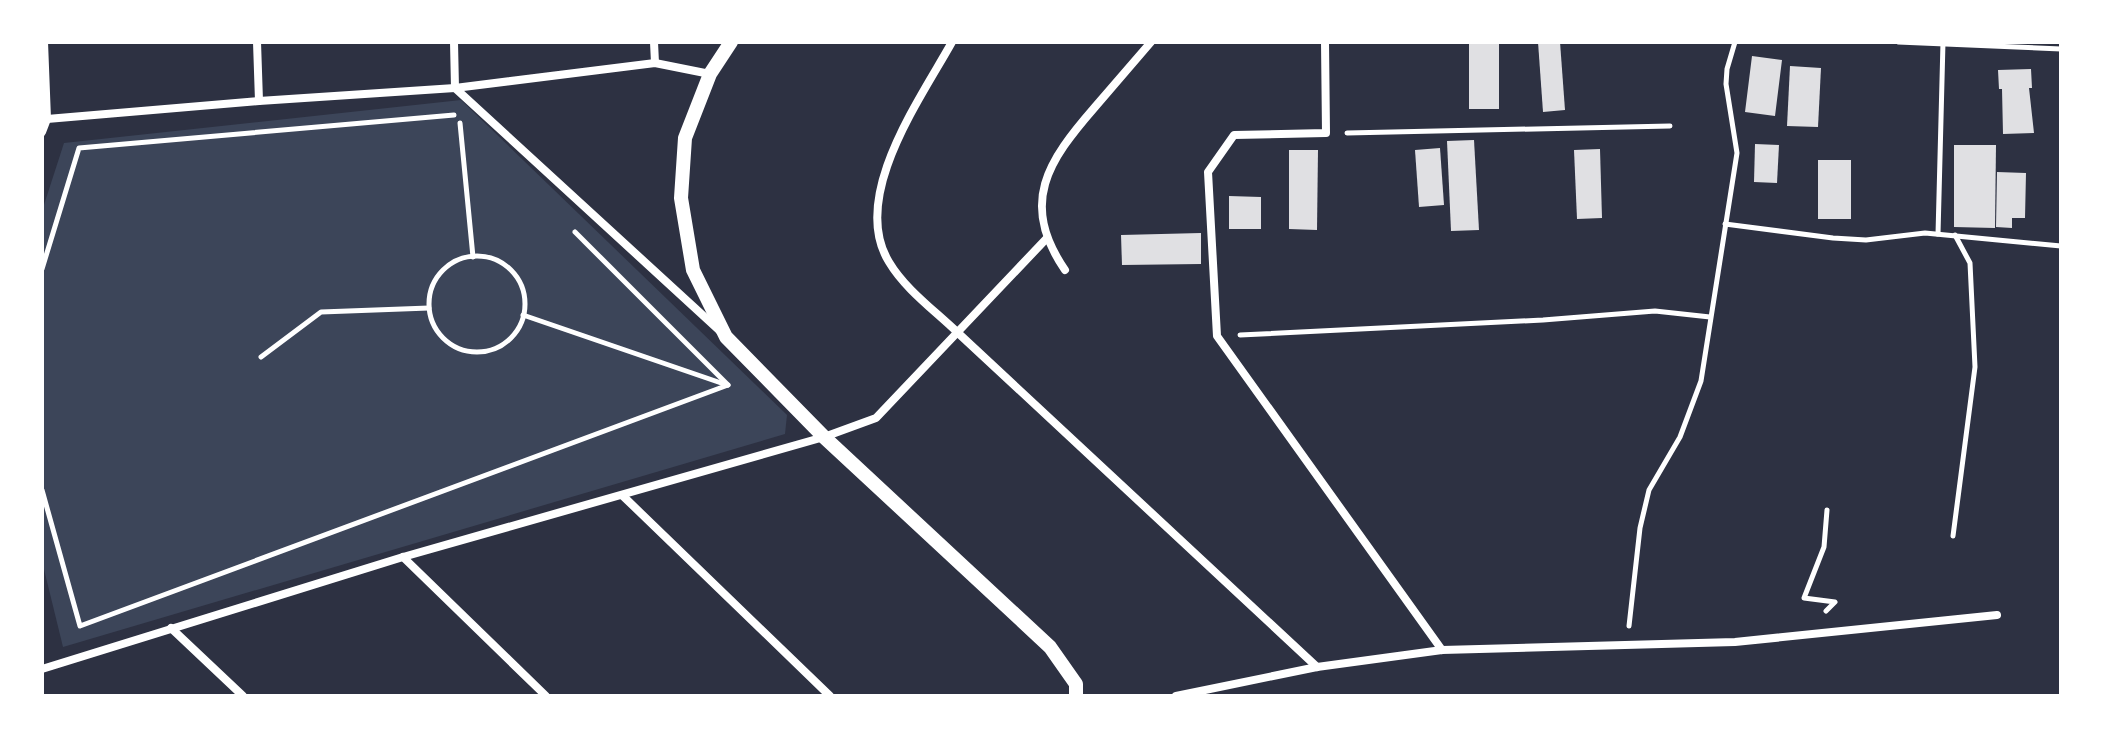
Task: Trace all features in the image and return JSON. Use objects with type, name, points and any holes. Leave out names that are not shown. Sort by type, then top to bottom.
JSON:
[{"type":"street","points":[[42,132],[47,119],[44,42]]},
{"type":"street","points":[[257,42],[259,101]]},
{"type":"street","points":[[454,42],[455,88],[726,337],[824,437],[1050,647],[1076,684],[1076,696]]},
{"type":"street","points":[[654,42],[655,63]]},
{"type":"street","points":[[726,337],[693,270],[681,198],[685,138],[710,74],[731,42]]},
{"type":"street","points":[[952,42],[902,132],[878,195],[877,229],[887,260],[901,279],[1317,667]]},
{"type":"street","points":[[1065,270],[1050,248],[1041,213],[1046,177],[1066,141],[1151,42]]},
{"type":"street","points":[[1325,42],[1326,133],[1234,135],[1208,172],[1217,336],[1442,650]]},
{"type":"street","points":[[47,119],[455,88],[655,63],[710,74]]},
{"type":"street","points":[[42,667],[403,557],[824,437],[876,418],[1047,238]]},
{"type":"street","points":[[623,496],[830,696]]},
{"type":"street","points":[[403,557],[546,696]]},
{"type":"street","points":[[1176,696],[1317,667],[1442,650],[1735,642],[1997,615]]},
{"type":"street","points":[[171,628],[243,696]]},
{"type":"path","points":[[1627,644],[1640,528],[1649,490],[1680,437],[1701,381],[1737,153],[1726,84],[1735,42]]},
{"type":"path","points":[[1898,42],[2061,49]]},
{"type":"path","points":[[1938,234],[1943,43]]},
{"type":"path","points":[[459,115],[473,257]]},
{"type":"path","points":[[42,269],[79,148],[459,115],[470,126]]},
{"type":"path","points":[[1326,133],[1670,126]]},
{"type":"path","points":[[1725,224],[1833,238],[1866,240],[1898,234],[1938,234],[2061,246]]},
{"type":"path","points":[[571,227],[728,385]]},
{"type":"path","points":[[1953,536],[1975,367],[1970,263],[1955,235]]},
{"type":"path","points":[[473,257],[488,258],[513,273],[525,299],[519,327],[509,340],[497,348],[482,352],[467,351],[441,336],[429,308],[430,293],[436,279],[459,260],[473,257]]},
{"type":"path","points":[[261,357],[321,312],[429,308]]},
{"type":"path","points":[[1217,336],[1543,320],[1655,311],[1710,317]]},
{"type":"path","points":[[523,315],[728,385]]},
{"type":"path","points":[[42,490],[80,626],[728,385]]},
{"type":"path","points":[[1817,633],[1819,619],[1835,602],[1804,598],[1824,547],[1827,510]]},
{"type":"shaded area","points":[[461,100],[787,415],[785,434],[63,647],[42,561],[42,211],[64,143]]},
{"type":"building","points":[[1469,42],[1499,42],[1499,109],[1469,109]]},
{"type":"building","points":[[1538,42],[1560,42],[1565,110],[1543,112]]},
{"type":"building","points":[[1752,56],[1782,60],[1775,116],[1745,112]]},
{"type":"building","points":[[1790,66],[1821,68],[1818,127],[1787,126]]},
{"type":"building","points":[[2031,69],[2032,88],[2029,88],[2034,133],[2003,134],[2002,89],[1999,89],[1998,70]]},
{"type":"building","points":[[1474,140],[1479,230],[1451,231],[1447,141]]},
{"type":"building","points":[[1755,144],[1779,145],[1777,183],[1754,182]]},
{"type":"building","points":[[1954,145],[1996,145],[1995,228],[1954,227]]},
{"type":"building","points":[[1440,148],[1444,205],[1419,207],[1415,150]]},
{"type":"building","points":[[1600,149],[1602,218],[1577,219],[1574,150]]},
{"type":"building","points":[[1289,150],[1318,150],[1317,230],[1289,229]]},
{"type":"building","points":[[1818,160],[1851,160],[1851,219],[1818,219]]},
{"type":"building","points":[[1997,172],[2026,173],[2025,218],[2012,218],[2012,228],[1996,227]]},
{"type":"building","points":[[1229,196],[1261,197],[1261,229],[1229,229]]},
{"type":"building","points":[[1201,233],[1201,264],[1122,265],[1121,235]]}]
